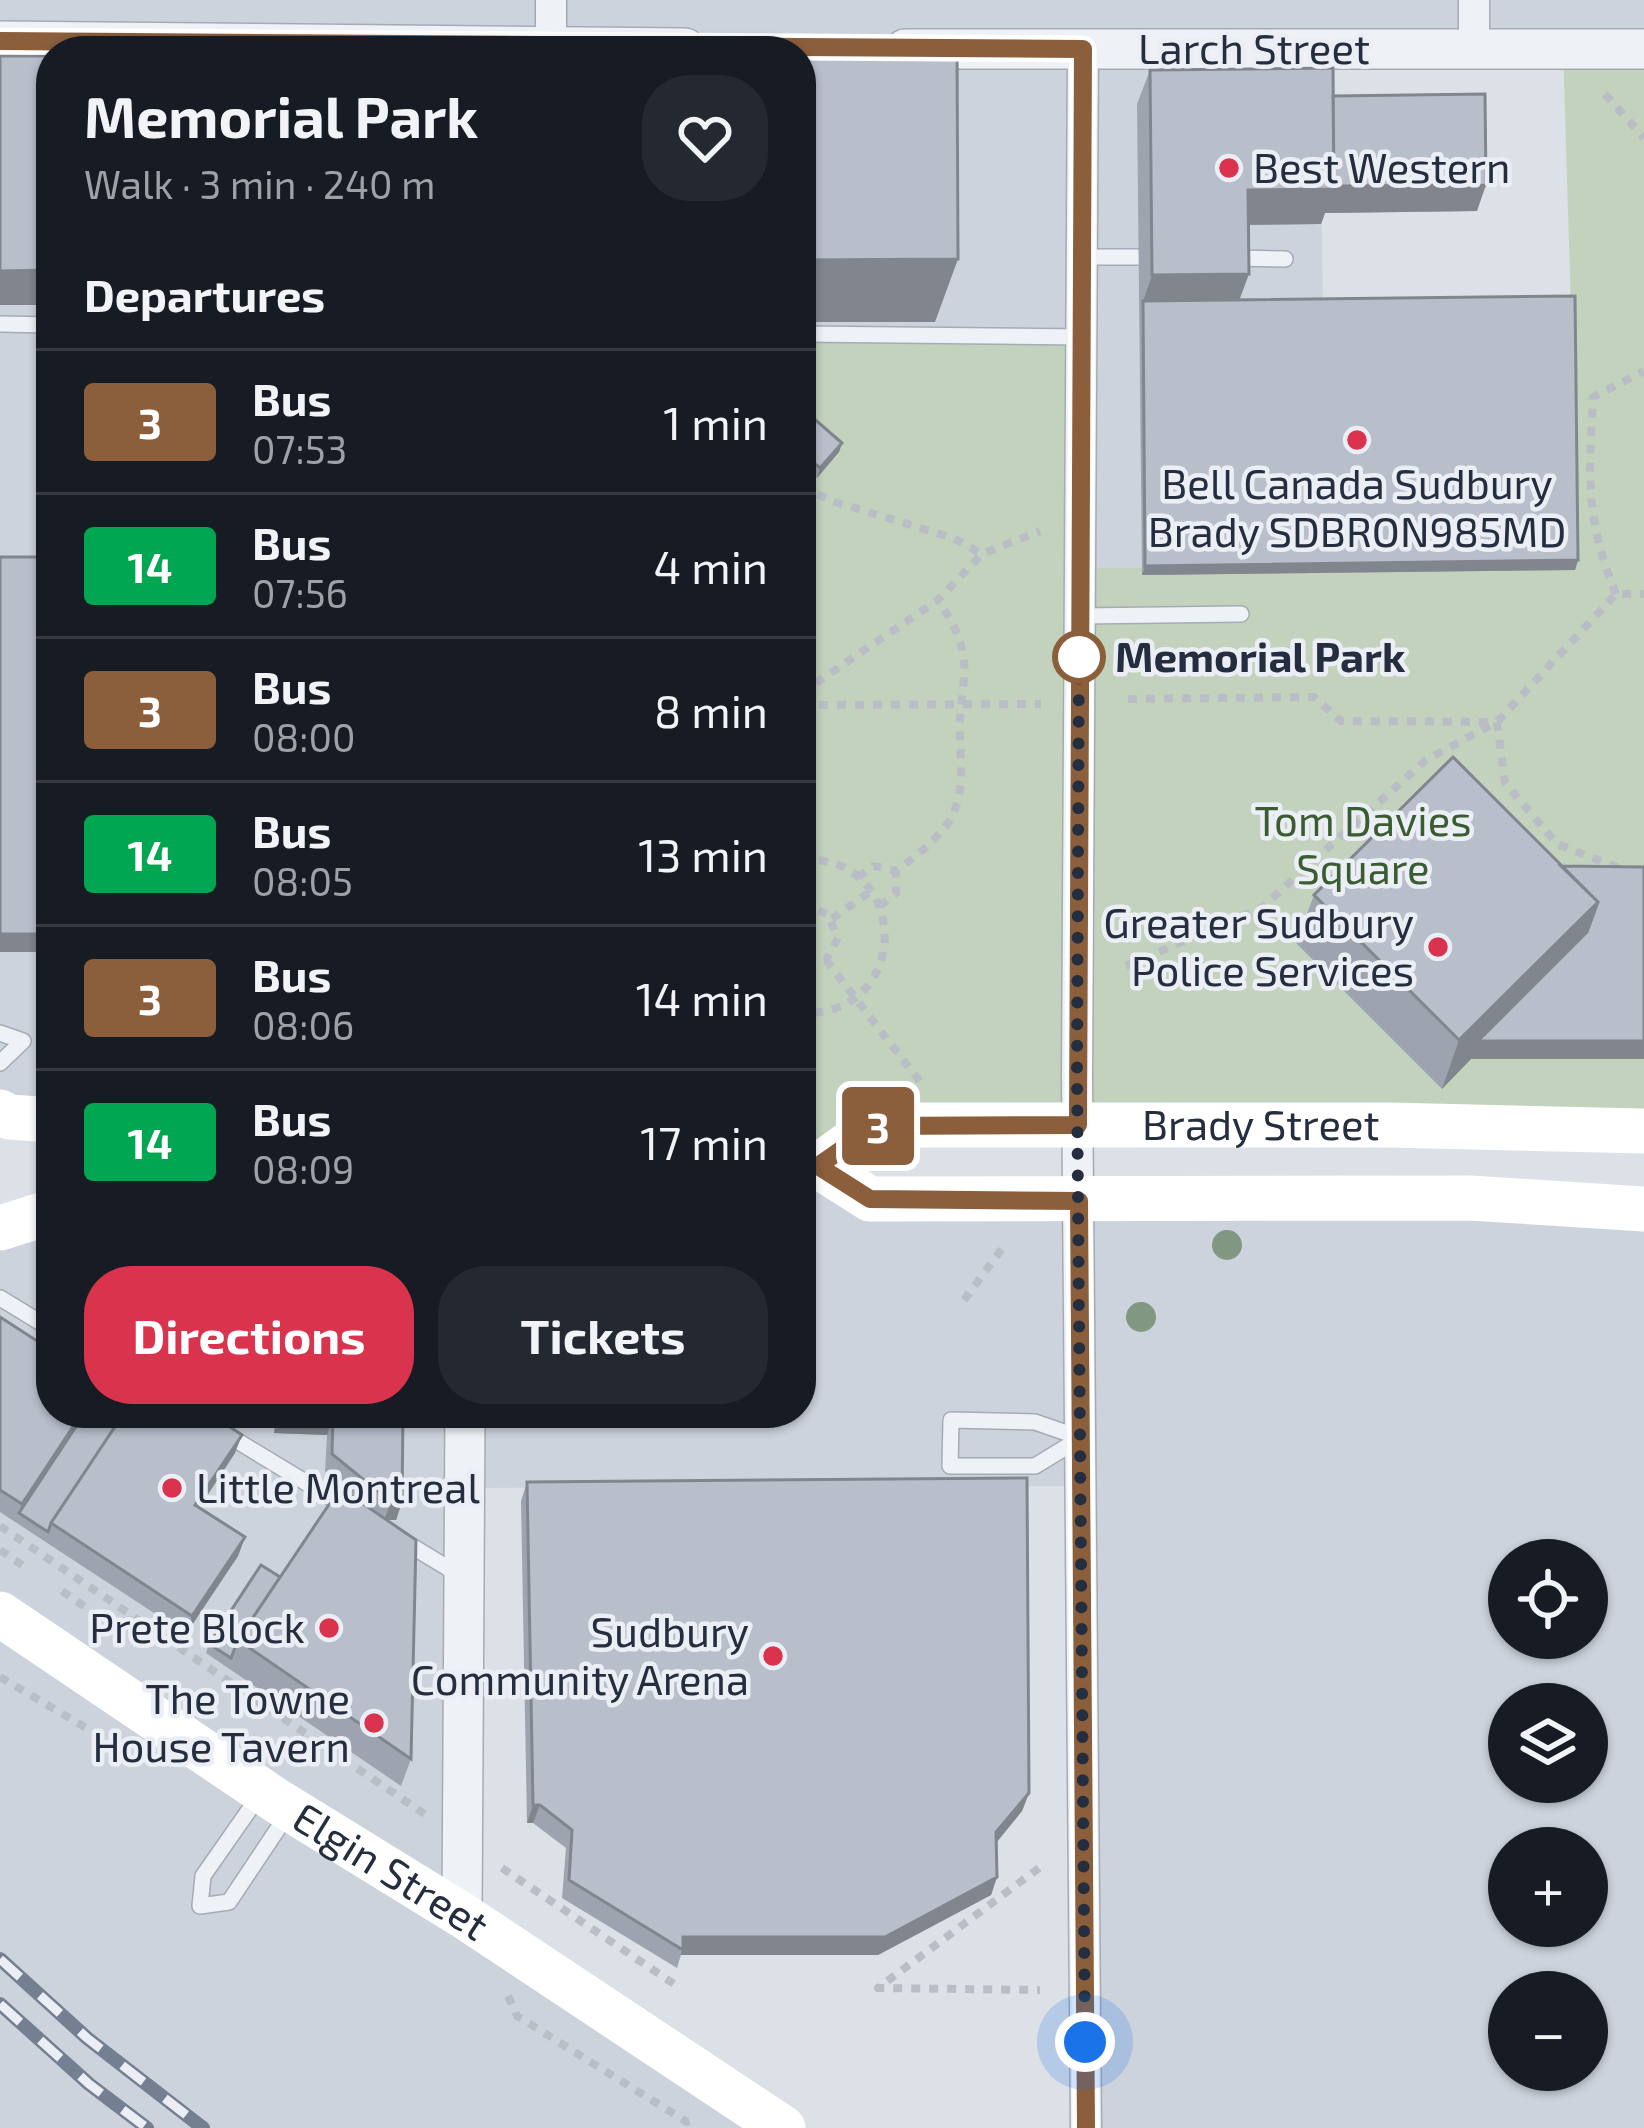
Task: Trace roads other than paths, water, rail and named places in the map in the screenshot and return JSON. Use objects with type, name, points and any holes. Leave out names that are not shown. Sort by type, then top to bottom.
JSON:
[{"type":"main road","points":[[0,1112],[36,1119]]},
{"type":"main road","name":"Brady Street","points":[[816,1162],[875,1126],[1644,1131]]},
{"type":"main road","name":"Brady Street","points":[[816,1169],[870,1199],[1470,1198],[1644,1209]]},
{"type":"main road","points":[[0,1228],[36,1217]]},
{"type":"main road","name":"Elgin Street","points":[[0,1614],[783,2128]]},
{"type":"street","points":[[551,0],[551,36]]},
{"type":"street","points":[[1474,0],[1474,48]]},
{"type":"street","points":[[0,41],[36,41]]},
{"type":"street","name":"Larch Street","points":[[870,49],[1644,49]]},
{"type":"street","points":[[1083,49],[1078,1125],[1086,2128]]},
{"type":"street","points":[[462,1915],[465,1428]]},
{"type":"lane","points":[[1082,256],[1139,257]]},
{"type":"lane","points":[[1235,258],[1285,259]]},
{"type":"lane","points":[[0,324],[36,325]]},
{"type":"lane","points":[[816,334],[1082,337]]},
{"type":"lane","points":[[1080,616],[1241,614]]},
{"type":"lane","points":[[0,1033],[23,1041],[0,1063]]},
{"type":"lane","points":[[0,1298],[36,1320]]},
{"type":"lane","points":[[951,1420],[1035,1421],[1081,1438],[1036,1466],[950,1466],[951,1420]]},
{"type":"lane","points":[[216,1428],[374,1523]]},
{"type":"lane","points":[[394,1535],[464,1578]]},
{"type":"lane","points":[[277,1800],[229,1902],[200,1906],[203,1876],[277,1800]]},
{"type":"railway","points":[[0,1959],[87,2038],[203,2128]]},
{"type":"railway","points":[[0,2004],[89,2084],[147,2128]]},
{"type":"place","name":"Best Western","points":[[1229,168]]},
{"type":"place","name":"Bell Canada Sudbury Brady SDBRON985MD","points":[[1357,440]]},
{"type":"place","name":"Memorial Park","points":[[1079,657]]},
{"type":"place","name":"Greater Sudbury Police Services","points":[[1438,947]]},
{"type":"place","name":"Little Montreal","points":[[172,1488]]},
{"type":"place","name":"Prete Block","points":[[329,1628]]},
{"type":"place","name":"Sudbury Community Arena","points":[[773,1656]]},
{"type":"place","name":"The Towne House Tavern","points":[[374,1723]]},
{"type":"park label","name":"Tom Davies Square","points":[[1363,845]]}]
